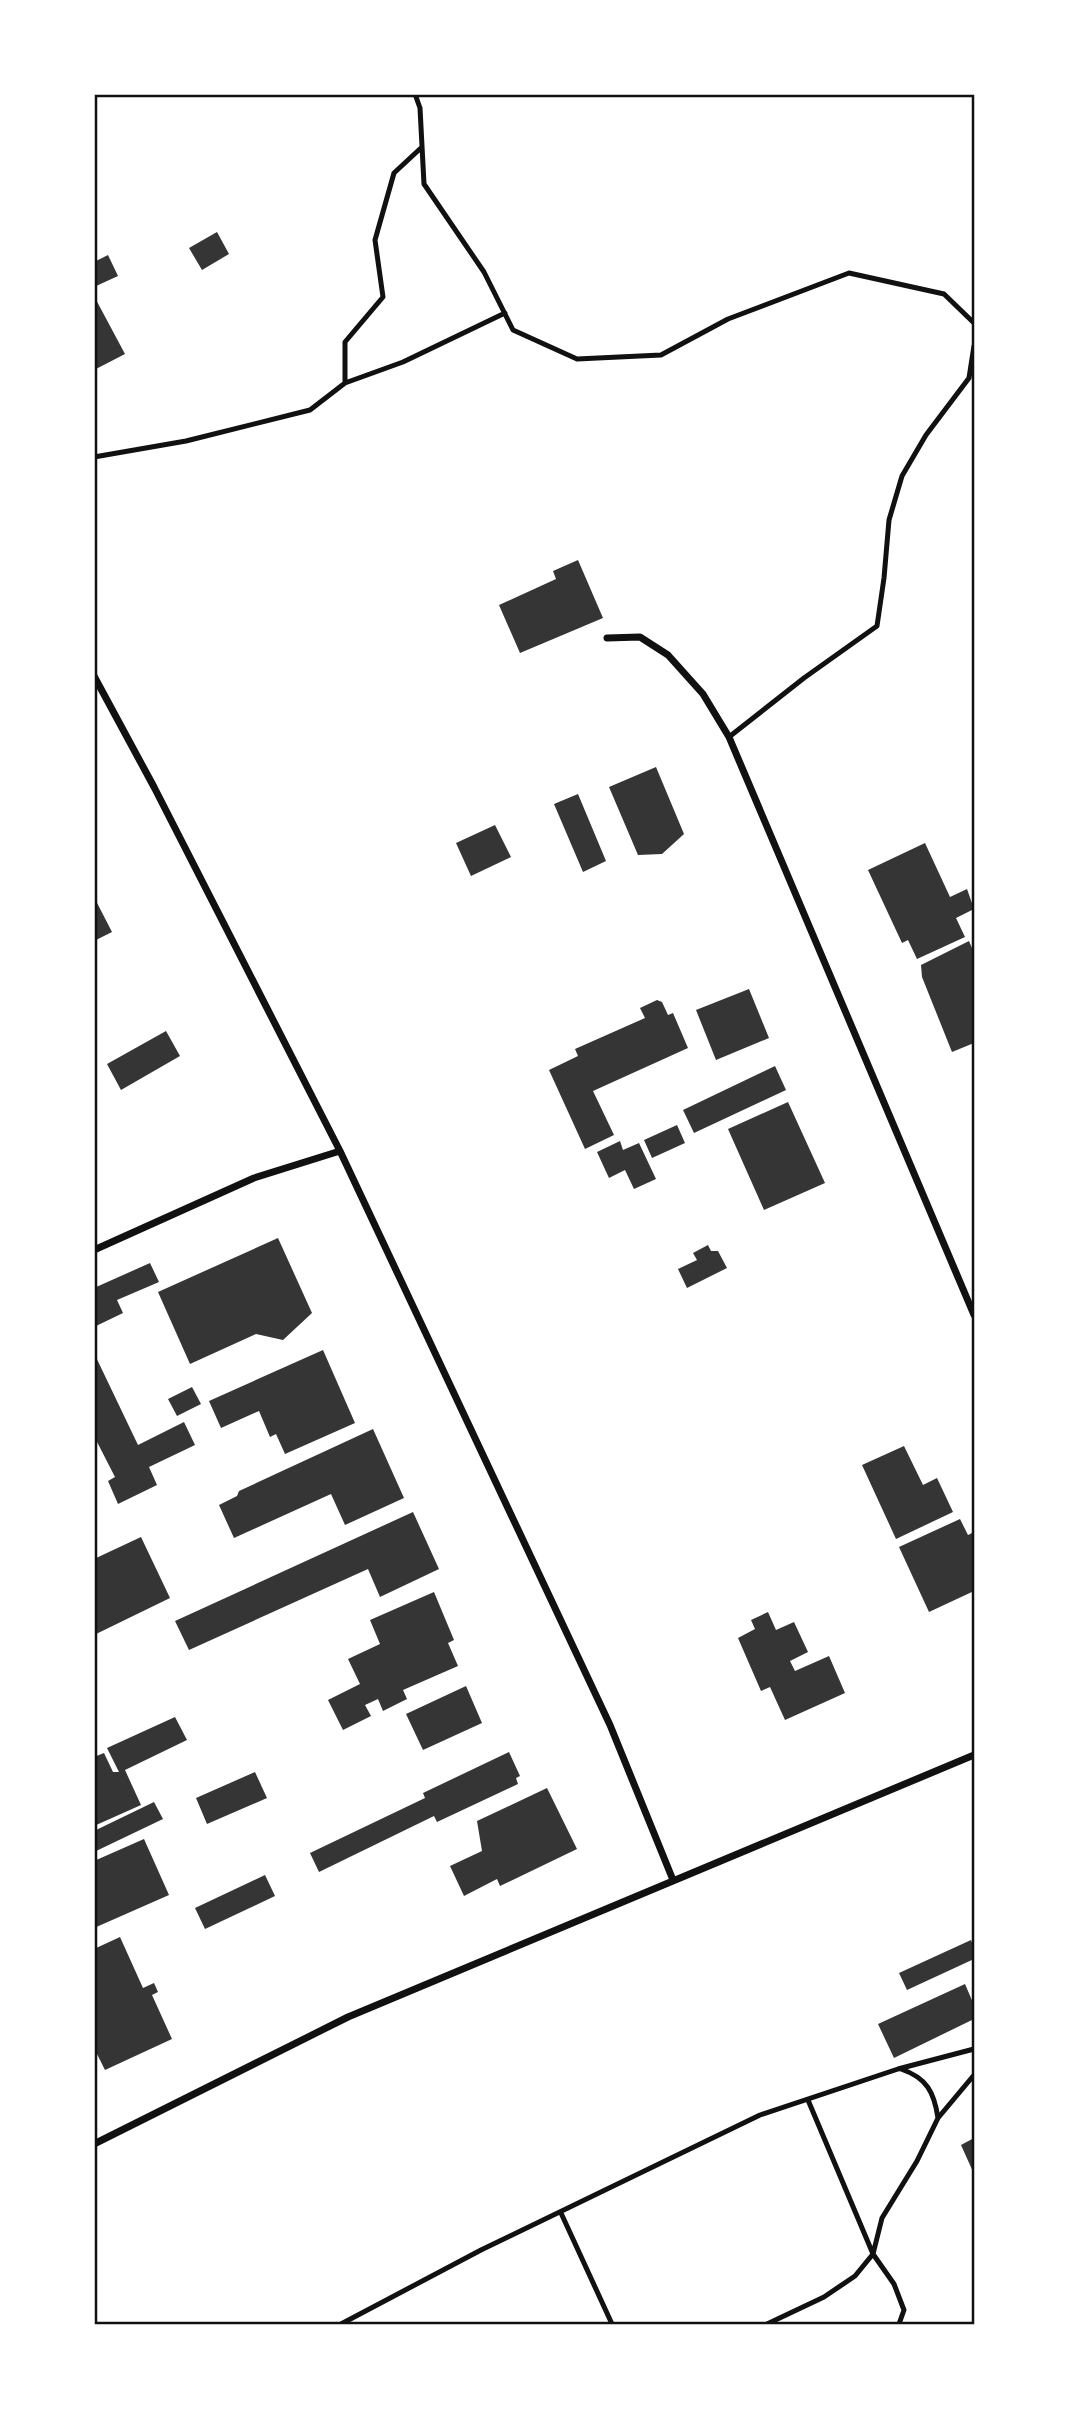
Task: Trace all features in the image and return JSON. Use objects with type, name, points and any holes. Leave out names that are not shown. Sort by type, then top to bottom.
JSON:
[{"type":"street","points":[[607,638],[640,636],[668,655],[704,694],[729,737],[975,1315]]},
{"type":"street","points":[[94,676],[154,787],[340,1151],[610,1725],[673,1880]]},
{"type":"street","points":[[94,1250],[254,1178],[340,1151]]},
{"type":"street","points":[[94,2144],[348,2017],[975,1755]]},
{"type":"lane","points":[[415,94],[420,108],[424,184],[484,272],[513,330],[577,359],[661,355],[728,319],[849,273],[944,294],[975,323]]},
{"type":"lane","points":[[345,383],[345,342],[383,297],[375,240],[394,173],[422,147]]},
{"type":"lane","points":[[94,457],[186,441],[310,410],[345,383],[403,362],[505,313]]},
{"type":"lane","points":[[729,737],[877,625],[889,520],[902,476],[926,435],[969,378],[975,346]]},
{"type":"lane","points":[[341,2325],[481,2250],[760,2115],[898,2068],[975,2049]]},
{"type":"lane","points":[[898,2068],[927,2084],[936,2101],[938,2118]]},
{"type":"lane","points":[[766,2325],[824,2297],[855,2276],[873,2254],[882,2218],[917,2161],[938,2118],[975,2075]]},
{"type":"lane","points":[[808,2100],[873,2254],[894,2284],[904,2310],[899,2325]]},
{"type":"lane","points":[[561,2213],[612,2325]]},
{"type":"building","points":[[217,232],[229,254],[202,270],[189,248]]},
{"type":"building","points":[[108,255],[118,276],[94,287],[94,262]]},
{"type":"building","points":[[94,296],[125,354],[94,370]]},
{"type":"building","points":[[578,560],[603,618],[520,653],[499,605],[556,579],[553,571]]},
{"type":"building","points":[[656,767],[684,834],[662,854],[638,855],[609,787]]},
{"type":"building","points":[[578,794],[606,861],[583,872],[554,804]]},
{"type":"building","points":[[495,825],[511,857],[471,876],[456,843]]},
{"type":"building","points":[[925,843],[950,897],[967,889],[974,909],[956,918],[965,937],[917,959],[908,940],[902,943],[868,870]]},
{"type":"building","points":[[94,897],[112,932],[94,941]]},
{"type":"building","points":[[969,941],[972,948],[974,946],[974,1043],[952,1052],[922,977],[921,965]]},
{"type":"building","points":[[749,989],[769,1038],[716,1060],[696,1010]]},
{"type":"building","points":[[657,1000],[662,1002],[668,1015],[673,1013],[688,1048],[593,1091],[614,1135],[585,1149],[549,1070],[578,1056],[575,1049],[645,1018],[640,1008]]},
{"type":"building","points":[[166,1031],[180,1056],[121,1090],[107,1064]]},
{"type":"building","points":[[775,1066],[786,1090],[694,1133],[683,1110]]},
{"type":"building","points":[[788,1102],[825,1183],[764,1210],[728,1129]]},
{"type":"building","points":[[677,1125],[685,1143],[652,1158],[644,1140]]},
{"type":"building","points":[[620,1141],[623,1150],[639,1143],[656,1179],[634,1189],[625,1170],[609,1178],[597,1152]]},
{"type":"building","points":[[278,1238],[312,1313],[283,1340],[256,1334],[190,1364],[158,1292]]},
{"type":"building","points":[[708,1245],[711,1251],[718,1251],[727,1268],[687,1288],[678,1269],[697,1260],[693,1253]]},
{"type":"building","points":[[150,1263],[159,1282],[117,1300],[123,1313],[94,1327],[94,1288]]},
{"type":"building","points":[[323,1350],[355,1423],[285,1454],[276,1434],[270,1437],[259,1411],[221,1428],[209,1401]]},
{"type":"building","points":[[94,1353],[138,1445],[184,1422],[195,1445],[149,1467],[157,1485],[118,1504],[108,1481],[115,1477],[94,1436]]},
{"type":"building","points":[[192,1387],[201,1404],[177,1416],[168,1399]]},
{"type":"building","points":[[373,1429],[404,1498],[345,1525],[331,1494],[234,1538],[219,1505],[237,1496],[239,1491]]},
{"type":"building","points":[[904,1446],[923,1485],[937,1478],[953,1512],[896,1539],[862,1465]]},
{"type":"building","points":[[413,1512],[439,1569],[380,1597],[368,1569],[189,1650],[175,1621]]},
{"type":"building","points":[[960,1519],[968,1535],[974,1532],[974,1591],[929,1612],[899,1547]]},
{"type":"building","points":[[141,1537],[170,1598],[94,1635],[94,1559]]},
{"type":"building","points":[[434,1592],[454,1640],[448,1643],[458,1666],[403,1690],[407,1699],[383,1711],[378,1699],[365,1705],[371,1716],[343,1730],[328,1700],[360,1684],[348,1659],[380,1644],[370,1620]]},
{"type":"building","points":[[768,1612],[776,1630],[794,1622],[808,1652],[790,1661],[795,1671],[829,1656],[845,1693],[785,1720],[770,1687],[761,1691],[738,1638],[755,1629],[751,1620]]},
{"type":"building","points":[[466,1686],[482,1723],[423,1750],[406,1714]]},
{"type":"building","points":[[175,1717],[187,1740],[125,1770],[141,1805],[94,1826],[94,1757],[104,1753],[113,1772],[119,1772],[107,1748]]},
{"type":"building","points":[[509,1752],[520,1776],[516,1778],[518,1784],[437,1822],[434,1816],[319,1872],[310,1853],[425,1798],[423,1793]]},
{"type":"building","points":[[255,1772],[267,1798],[207,1824],[196,1798]]},
{"type":"building","points":[[547,1788],[577,1849],[500,1886],[497,1879],[464,1896],[450,1866],[482,1851],[477,1821]]},
{"type":"building","points":[[154,1802],[163,1819],[94,1852],[94,1831]]},
{"type":"building","points":[[144,1839],[169,1895],[94,1928],[94,1861]]},
{"type":"building","points":[[265,1875],[275,1896],[205,1929],[195,1908]]},
{"type":"building","points":[[120,1937],[143,1988],[154,1983],[158,1992],[152,1995],[172,2039],[105,2070],[94,2048],[94,1949]]},
{"type":"building","points":[[971,1940],[974,1959],[907,1990],[899,1973]]},
{"type":"building","points":[[965,1984],[974,2005],[974,2019],[894,2058],[878,2024]]},
{"type":"building","points":[[974,2138],[974,2174],[961,2145]]}]
